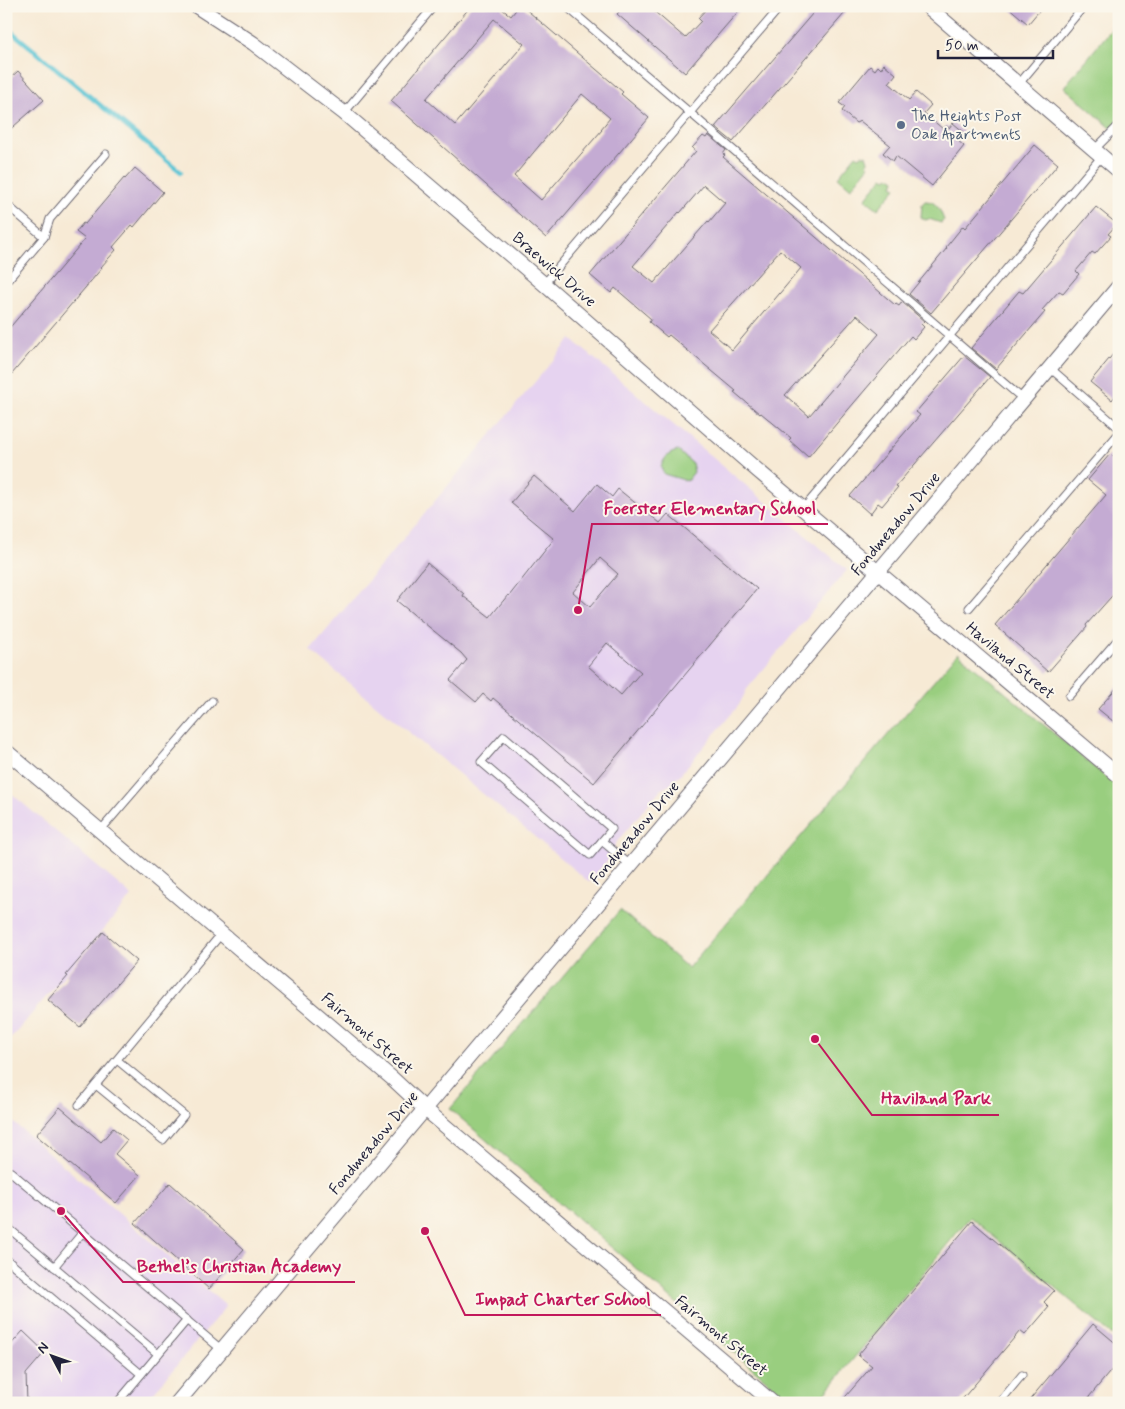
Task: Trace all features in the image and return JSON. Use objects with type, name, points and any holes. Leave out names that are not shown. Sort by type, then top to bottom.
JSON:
[{"type":"street","name":"Braewick Drive","points":[[196,6],[253,43],[344,113],[803,509],[879,572]]},
{"type":"street","points":[[927,6],[1119,171]]},
{"type":"street","name":"Fondmeadow Drive","points":[[177,1403],[1119,286]]},
{"type":"street","name":"Haviland Street","points":[[879,572],[1119,776]]},
{"type":"street","name":"Fairmont Street","points":[[6,751],[773,1403]]},
{"type":"lane","points":[[344,113],[434,6]]},
{"type":"lane","points":[[566,6],[1024,400]]},
{"type":"lane","points":[[544,284],[691,114],[781,6]]},
{"type":"lane","points":[[1017,85],[1084,6]]},
{"type":"lane","points":[[803,509],[949,336],[1098,153],[1119,124]]},
{"type":"lane","points":[[6,282],[44,237],[50,219],[106,154]]},
{"type":"lane","points":[[6,204],[44,237]]},
{"type":"lane","points":[[1050,368],[1119,428]]},
{"type":"lane","points":[[969,608],[1119,433]]},
{"type":"lane","points":[[1069,696],[1119,638]]},
{"type":"lane","points":[[100,830],[212,700]]},
{"type":"lane","points":[[504,736],[612,829],[602,841],[590,855],[481,762],[504,736]]},
{"type":"lane","points":[[602,841],[630,866]]},
{"type":"lane","points":[[79,1105],[222,934]]},
{"type":"lane","points":[[96,1085],[163,1140],[184,1116],[117,1060]]},
{"type":"lane","points":[[6,1177],[11,1172],[222,1350]]},
{"type":"lane","points":[[6,1226],[158,1354]]},
{"type":"lane","points":[[54,1267],[83,1232]]},
{"type":"lane","points":[[6,1259],[141,1374]]},
{"type":"lane","points":[[117,1403],[187,1320]]},
{"type":"lane","points":[[998,1403],[1022,1375]]},
{"type":"shaded area","points":[[571,339],[847,570],[747,689],[739,705],[673,783],[660,790],[615,844],[610,858],[589,882],[310,650]]},
{"type":"shaded area","points":[[6,789],[132,896],[6,1044]]},
{"type":"shaded area","points":[[6,1116],[226,1306],[145,1403],[6,1403]]},
{"type":"green space","points":[[1119,20],[1119,135],[1064,87]]},
{"type":"green space","points":[[856,155],[859,157],[866,155],[869,166],[851,188],[838,177]]},
{"type":"green space","points":[[883,177],[895,180],[893,186],[896,188],[878,209],[865,199]]},
{"type":"green space","points":[[925,201],[929,201],[938,207],[944,220],[941,223],[929,219],[925,220],[921,217],[922,204]]},
{"type":"green space","points":[[678,451],[692,463],[694,472],[687,481],[664,474],[661,467],[667,456]]},
{"type":"green space","points":[[958,653],[1119,788],[1119,1341],[970,1217],[817,1403],[793,1403],[450,1109],[620,910],[688,968]]},
{"type":"building","points":[[471,6],[505,6],[502,9],[511,16],[519,6],[522,6],[623,92],[621,94],[649,118],[546,238],[391,101]],"holes":[[[494,19],[524,44],[455,125],[426,99]],[[582,94],[610,118],[602,130],[541,200],[514,176]]]},
{"type":"building","points":[[624,6],[648,6],[685,38],[701,21],[698,18],[709,6],[743,6],[685,73],[617,14]]},
{"type":"building","points":[[819,6],[851,6],[733,142],[715,127]]},
{"type":"building","points":[[1007,6],[1043,6],[1028,24]]},
{"type":"building","name":"The Heights Post Oak Apartments","points":[[884,64],[896,74],[889,83],[909,100],[916,92],[931,105],[924,113],[943,129],[946,126],[949,128],[953,123],[964,132],[957,140],[964,146],[932,186],[896,156],[893,161],[883,153],[890,145],[860,121],[856,123],[842,111],[845,107],[839,103],[870,66],[875,70],[878,66],[881,69]]},
{"type":"building","points":[[18,71],[44,100],[6,133],[6,82]]},
{"type":"building","points":[[708,135],[726,150],[723,157],[895,305],[899,306],[902,302],[924,321],[921,324],[924,327],[914,339],[911,336],[808,457],[789,440],[791,438],[734,392],[736,391],[669,335],[667,337],[649,322],[651,319],[615,288],[611,293],[590,275],[696,151],[692,148],[703,136],[706,138]],"holes":[[[704,185],[725,203],[654,283],[633,266]],[[780,250],[801,268],[732,350],[709,330]],[[857,315],[879,334],[809,416],[785,395]]]},
{"type":"building","points":[[1035,145],[1058,164],[931,313],[909,294],[963,226],[965,228]]},
{"type":"building","points":[[135,168],[163,192],[134,227],[132,225],[113,247],[116,250],[102,268],[6,381],[6,332],[85,239],[76,232],[83,223],[85,224],[124,178]]},
{"type":"building","points":[[1096,207],[1117,224],[1108,234],[1111,236],[1095,254],[1092,252],[1076,271],[1079,274],[1063,293],[1059,291],[1042,310],[1045,312],[996,369],[971,348],[1019,291],[1023,293]]},
{"type":"building","points":[[1119,347],[1119,391],[1112,400],[1090,382]]},
{"type":"building","points":[[964,356],[990,377],[896,486],[898,487],[882,506],[878,503],[870,514],[850,496],[920,415],[916,412]]},
{"type":"building","points":[[1110,454],[1119,462],[1119,588],[1048,672],[995,625],[1106,495],[1088,480]]},
{"type":"building","points":[[534,476],[575,511],[597,484],[612,497],[618,489],[660,523],[668,514],[757,589],[594,783],[493,698],[491,701],[483,694],[476,702],[450,680],[467,660],[397,601],[427,563],[464,594],[463,596],[490,617],[554,539],[511,503]],"holes":[[[600,558],[618,574],[590,607],[573,592]],[[607,643],[641,672],[621,695],[588,666]]]},
{"type":"building","points":[[1119,685],[1119,726],[1098,709]]},
{"type":"building","points":[[103,932],[137,961],[80,1027],[48,1000],[68,976],[66,975]]},
{"type":"building","points":[[60,1107],[101,1142],[113,1128],[127,1140],[115,1154],[140,1175],[116,1203],[36,1135]]},
{"type":"building","points":[[170,1183],[244,1249],[209,1289],[135,1223]]},
{"type":"building","points":[[972,1221],[1054,1291],[1044,1302],[1049,1307],[1025,1335],[1020,1331],[959,1403],[840,1403],[872,1366],[858,1355]]},
{"type":"building","points":[[1093,1324],[1119,1346],[1119,1361],[1084,1403],[1027,1403]]},
{"type":"building","points":[[23,1331],[45,1352],[26,1374],[27,1403],[6,1403],[6,1350]]},
{"type":"waterway","points":[[6,27],[181,172]]},
{"type":"place","name":"The Heights Post Oak Apartments","points":[[901,125]]},
{"type":"place","name":"Foerster Elementary School","points":[[578,610]]},
{"type":"place","name":"Haviland Park","points":[[815,1039]]},
{"type":"place","name":"Bethel’s Christian Academy","points":[[61,1211]]},
{"type":"place","name":"Impact Charter School","points":[[425,1231]]}]
